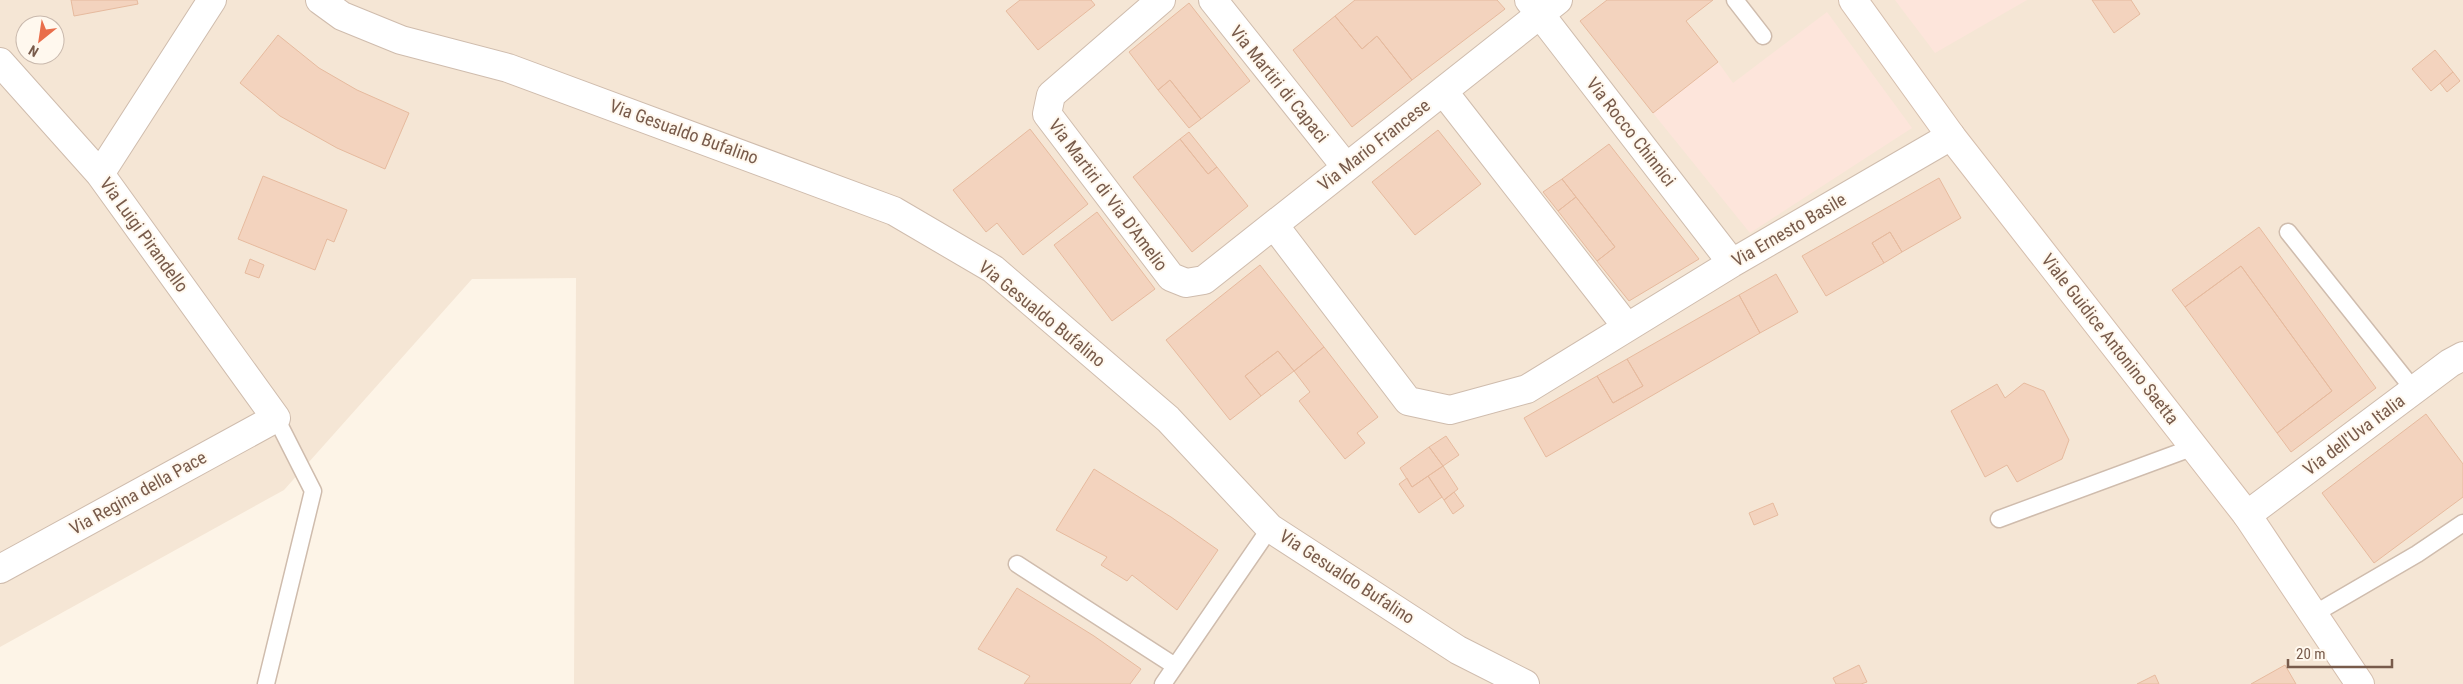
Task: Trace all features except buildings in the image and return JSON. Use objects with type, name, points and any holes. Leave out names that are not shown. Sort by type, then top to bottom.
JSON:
[{"type":"street","points":[[100,174],[212,0]]},
{"type":"street","name":"Via Gesualdo Bufalino","points":[[320,0],[342,16],[401,40],[508,68],[894,212],[993,269],[1168,419],[1270,528],[1458,650],[1525,684]]},
{"type":"street","name":"Via Martiri di Via D'Amelio","points":[[1161,0],[1051,95],[1047,114],[1171,277],[1186,283]]},
{"type":"street","name":"Via Martiri di Capaci","points":[[1213,0],[1346,167]]},
{"type":"street","name":"Viale Guidice Antonino Saetta","points":[[1853,0],[1952,136],[2247,515],[2360,684]]},
{"type":"street","name":"Via Mario Francese","points":[[1186,283],[1204,280],[1443,91],[1542,4]]},
{"type":"street","name":"Via Rocco Chinnici","points":[[1542,4],[1732,263]]},
{"type":"street","name":"Via Luigi Pirandello","points":[[0,62],[100,174],[276,418]]},
{"type":"street","points":[[1443,91],[1627,328]]},
{"type":"street","name":"Via Ernesto Basile","points":[[1274,225],[1408,401],[1450,410],[1527,389],[1732,263],[1952,136]]},
{"type":"street","name":"Via dell'Uva Italia","points":[[2247,515],[2414,390],[2463,356]]},
{"type":"street","name":"Via Regina della Pace","points":[[0,569],[276,418]]},
{"type":"lane","points":[[1735,0],[1763,36]]},
{"type":"lane","points":[[2288,232],[2414,390]]},
{"type":"lane","points":[[266,684],[313,491],[276,418]]},
{"type":"lane","points":[[1999,519],[2194,447]]},
{"type":"lane","points":[[2314,614],[2417,554],[2463,523]]},
{"type":"lane","points":[[1163,684],[1270,528]]},
{"type":"lane","points":[[1017,564],[1175,666]]},
{"type":"shaded area","points":[[0,0],[2463,0],[2463,684],[574,684],[576,278],[472,279],[284,490],[0,647]]},
{"type":"shaded area","points":[[1895,0],[2027,0],[1935,53]]},
{"type":"shaded area","points":[[1827,12],[1912,128],[1750,233],[1653,113],[1718,62],[1733,83]]}]
